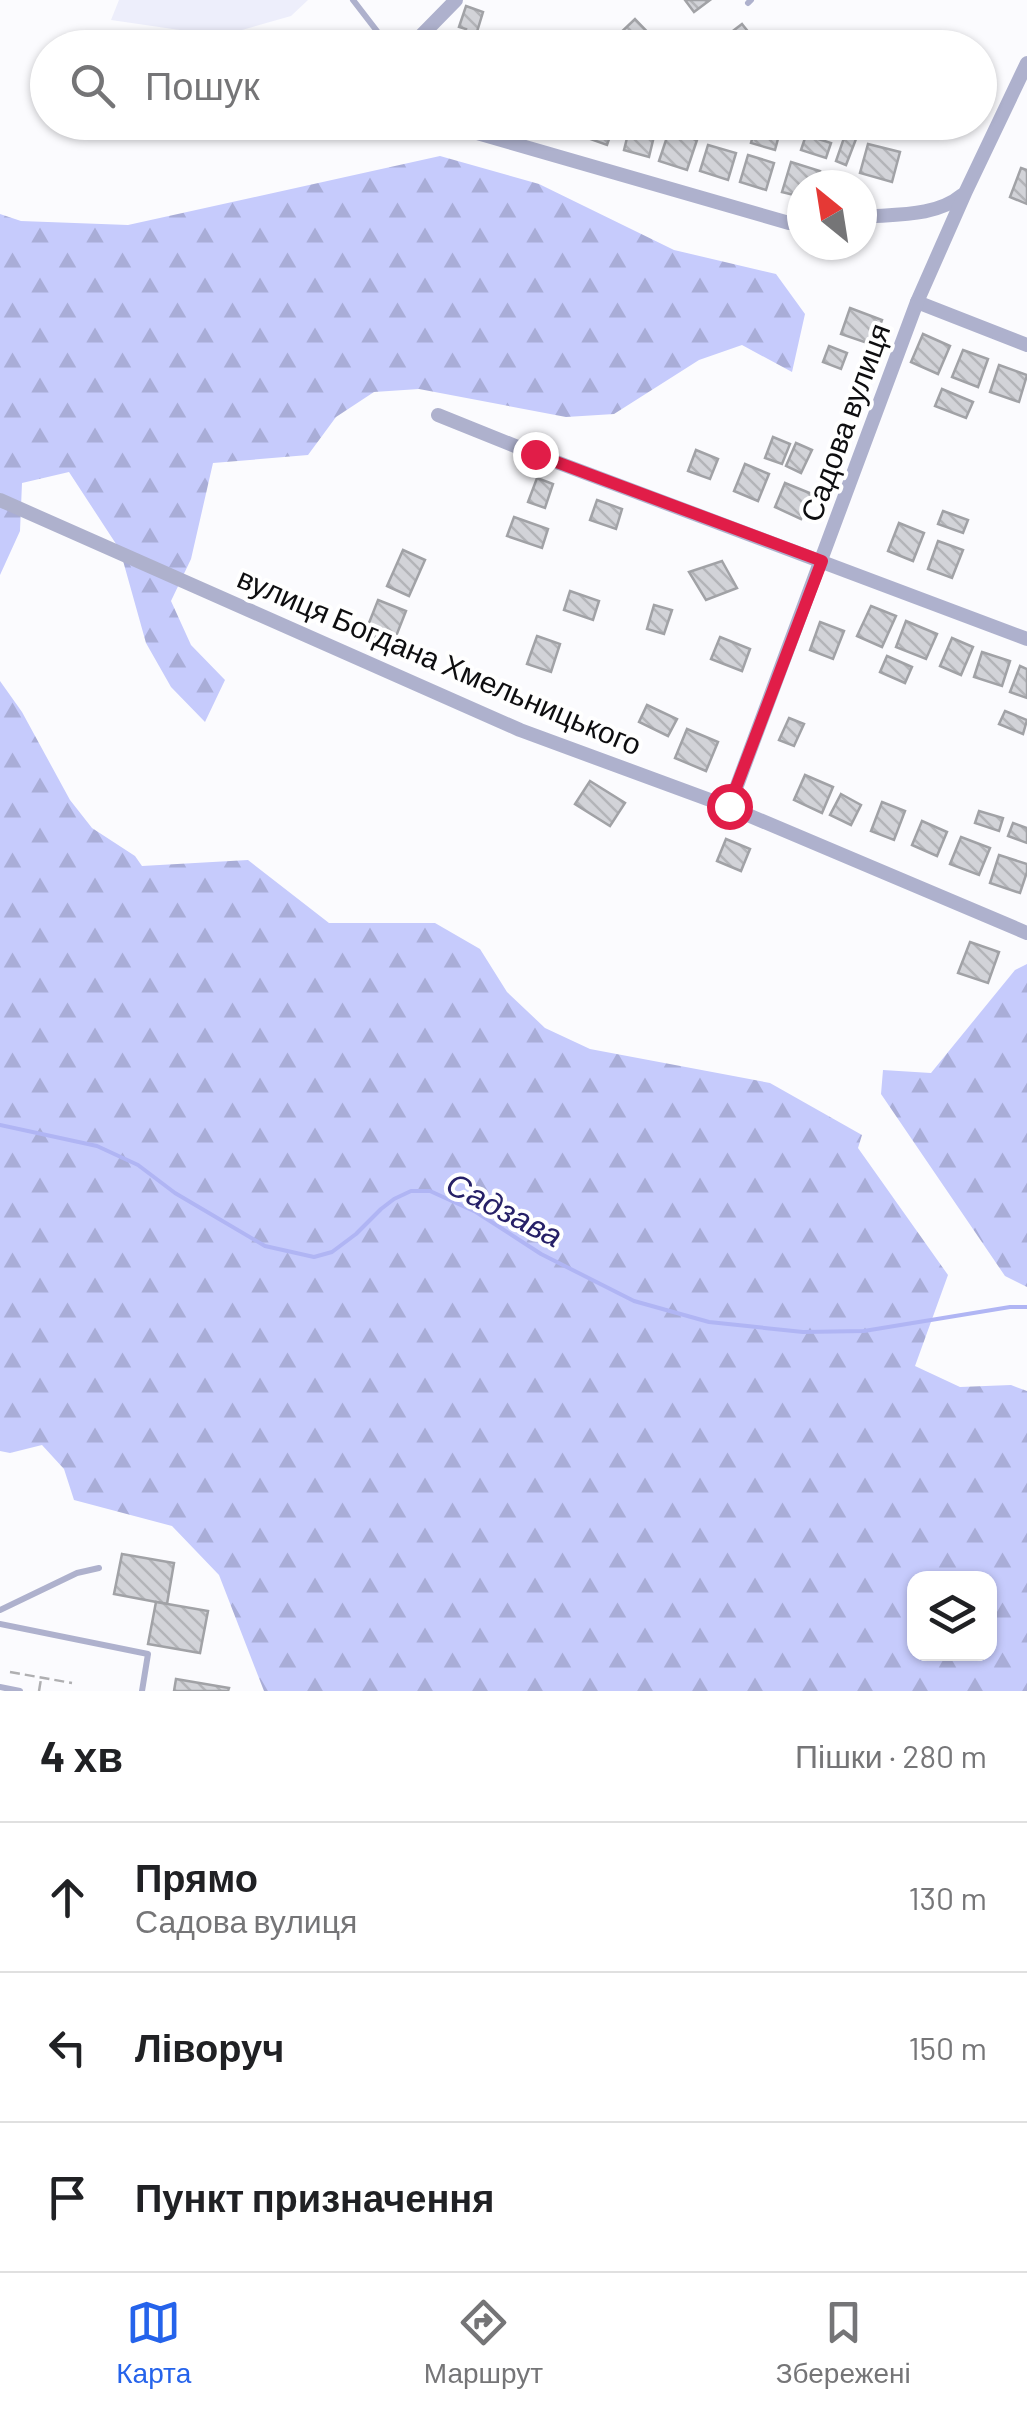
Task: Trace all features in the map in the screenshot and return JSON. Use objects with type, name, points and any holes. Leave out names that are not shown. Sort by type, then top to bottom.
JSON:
[{"type":"street","points":[[427,30],[456,0]]},
{"type":"street","name":"Садова вулиця","points":[[997,126],[1027,62]]},
{"type":"street","points":[[502,140],[787,222]]},
{"type":"street","name":"Садова вулиця","points":[[729,806],[918,302],[990,140]]},
{"type":"street","points":[[877,216],[925,211],[951,204],[966,192]]},
{"type":"street","points":[[918,302],[1027,345]]},
{"type":"street","points":[[438,415],[1027,639]]},
{"type":"street","name":"вулиця Богдана Хмельницького","points":[[0,500],[520,730],[729,806],[1027,933]]},
{"type":"lane","points":[[353,0],[376,30]]},
{"type":"lane","points":[[0,1610],[77,1573],[99,1568]]},
{"type":"lane","points":[[0,1624],[148,1654],[142,1691]]},
{"type":"lane","points":[[0,1687],[20,1691]]},
{"type":"path","points":[[10,1672],[72,1683]]},
{"type":"path","points":[[39,1691],[42,1678]]},
{"type":"shaded area","points":[[119,0],[308,0],[291,16],[242,30],[180,30],[111,20]]},
{"type":"green space","points":[[440,156],[539,184],[674,250],[776,274],[805,314],[792,372],[742,345],[699,360],[614,414],[566,417],[419,389],[374,392],[336,417],[308,455],[213,463],[191,559],[171,601],[191,645],[225,680],[205,722],[171,687],[146,643],[120,550],[69,472],[22,483],[20,531],[0,575],[0,214],[21,221],[128,225]]},
{"type":"green space","points":[[0,681],[22,712],[70,800],[92,828],[135,856],[142,866],[248,860],[329,923],[435,923],[480,949],[507,992],[545,1028],[590,1049],[770,1083],[862,1135],[858,1148],[948,1275],[915,1366],[960,1387],[1011,1385],[1027,1391],[1027,1691],[264,1691],[219,1575],[172,1526],[74,1500],[64,1469],[42,1445],[10,1453],[0,1451]]},
{"type":"green space","points":[[1027,964],[1027,1287],[1005,1276],[881,1094],[883,1070],[931,1073],[1015,970]]},
{"type":"building","points":[[685,0],[710,0],[694,12]]},
{"type":"building","points":[[466,6],[483,12],[478,30],[459,27]]},
{"type":"building","points":[[635,19],[646,30],[623,30]]},
{"type":"building","points":[[626,140],[653,140],[649,157],[624,150]]},
{"type":"building","points":[[666,140],[697,140],[687,170],[659,161]]},
{"type":"building","points":[[752,140],[778,140],[775,150],[751,143]]},
{"type":"building","points":[[804,140],[831,143],[826,158],[801,150]]},
{"type":"building","points":[[843,140],[856,140],[846,165],[836,161]]},
{"type":"building","points":[[868,144],[900,152],[892,182],[877,178],[877,170],[861,170]]},
{"type":"building","points":[[708,145],[736,153],[728,180],[700,171]]},
{"type":"building","points":[[748,155],[774,163],[766,190],[740,182]]},
{"type":"building","points":[[791,162],[817,170],[789,170]]},
{"type":"building","points":[[1021,168],[1027,170],[1027,204],[1010,197]]},
{"type":"building","points":[[850,308],[882,320],[873,345],[841,334]]},
{"type":"building","points":[[923,334],[950,346],[938,374],[911,362]]},
{"type":"building","points":[[829,346],[847,353],[841,369],[823,362]]},
{"type":"building","points":[[963,350],[988,359],[978,387],[952,377]]},
{"type":"building","points":[[999,365],[1027,375],[1019,402],[990,392]]},
{"type":"building","points":[[942,389],[973,402],[966,418],[935,406]]},
{"type":"building","points":[[773,437],[790,444],[782,464],[765,458]]},
{"type":"building","points":[[796,443],[812,450],[801,473],[786,466]]},
{"type":"building","points":[[696,450],[718,459],[710,479],[688,471]]},
{"type":"building","points":[[745,464],[769,474],[758,501],[734,491]]},
{"type":"building","points":[[537,478],[553,484],[545,508],[528,502]]},
{"type":"building","points":[[785,483],[812,494],[801,519],[775,507]]},
{"type":"building","points":[[597,500],[622,509],[616,529],[590,520]]},
{"type":"building","points":[[943,511],[968,520],[963,533],[938,524]]},
{"type":"building","points":[[514,517],[548,529],[542,548],[507,536]]},
{"type":"building","points":[[899,523],[924,533],[913,561],[888,551]]},
{"type":"building","points":[[938,541],[963,550],[952,578],[928,569]]},
{"type":"building","points":[[403,550],[425,560],[409,596],[387,586]]},
{"type":"building","points":[[722,561],[737,588],[706,600],[689,572]]},
{"type":"building","points":[[570,591],[599,601],[593,620],[564,610]]},
{"type":"building","points":[[378,600],[406,611],[393,644],[365,633]]},
{"type":"building","points":[[654,605],[672,610],[664,634],[647,629]]},
{"type":"building","points":[[871,606],[896,616],[882,647],[857,636]]},
{"type":"building","points":[[906,621],[937,634],[926,659],[896,647]]},
{"type":"building","points":[[820,622],[844,631],[833,659],[810,650]]},
{"type":"building","points":[[537,636],[560,644],[551,672],[527,664]]},
{"type":"building","points":[[720,637],[750,649],[742,671],[711,659]]},
{"type":"building","points":[[952,638],[973,647],[961,675],[940,666]]},
{"type":"building","points":[[982,652],[1010,661],[1002,686],[974,677]]},
{"type":"building","points":[[887,656],[912,667],[905,683],[880,672]]},
{"type":"building","points":[[1020,666],[1027,669],[1027,698],[1010,692]]},
{"type":"building","points":[[647,705],[677,719],[668,736],[639,722]]},
{"type":"building","points":[[1005,711],[1027,720],[1023,734],[999,724]]},
{"type":"building","points":[[789,718],[804,724],[794,746],[779,740]]},
{"type":"building","points":[[687,729],[718,742],[706,771],[675,758]]},
{"type":"building","points":[[805,775],[833,787],[822,813],[794,800]]},
{"type":"building","points":[[590,781],[625,803],[610,826],[575,804]]},
{"type":"building","points":[[841,794],[861,805],[851,825],[830,815]]},
{"type":"building","points":[[882,802],[905,811],[894,840],[871,831]]},
{"type":"building","points":[[979,811],[1003,818],[999,831],[975,823]]},
{"type":"building","points":[[922,821],[947,832],[937,856],[912,845]]},
{"type":"building","points":[[1013,823],[1027,828],[1027,843],[1008,836]]},
{"type":"building","points":[[961,837],[990,848],[979,875],[950,864]]},
{"type":"building","points":[[726,839],[750,849],[741,871],[717,861]]},
{"type":"building","points":[[999,855],[1027,864],[1020,893],[990,883]]},
{"type":"building","points":[[970,942],[999,952],[988,983],[958,973]]},
{"type":"building","points":[[122,1554],[174,1563],[167,1604],[114,1594]]},
{"type":"building","points":[[156,1602],[208,1611],[200,1653],[148,1644]]},
{"type":"building","points":[[176,1679],[229,1688],[174,1691]]},
{"type":"waterway","name":"Садзава","points":[[0,1125],[97,1146],[138,1165],[175,1193],[265,1246],[314,1257],[332,1252],[394,1199],[411,1191],[430,1191],[476,1212],[541,1254],[634,1301],[709,1322],[803,1332],[864,1331],[1027,1307]]},
{"type":"route","points":[[535,454],[822,561],[729,806]]}]
